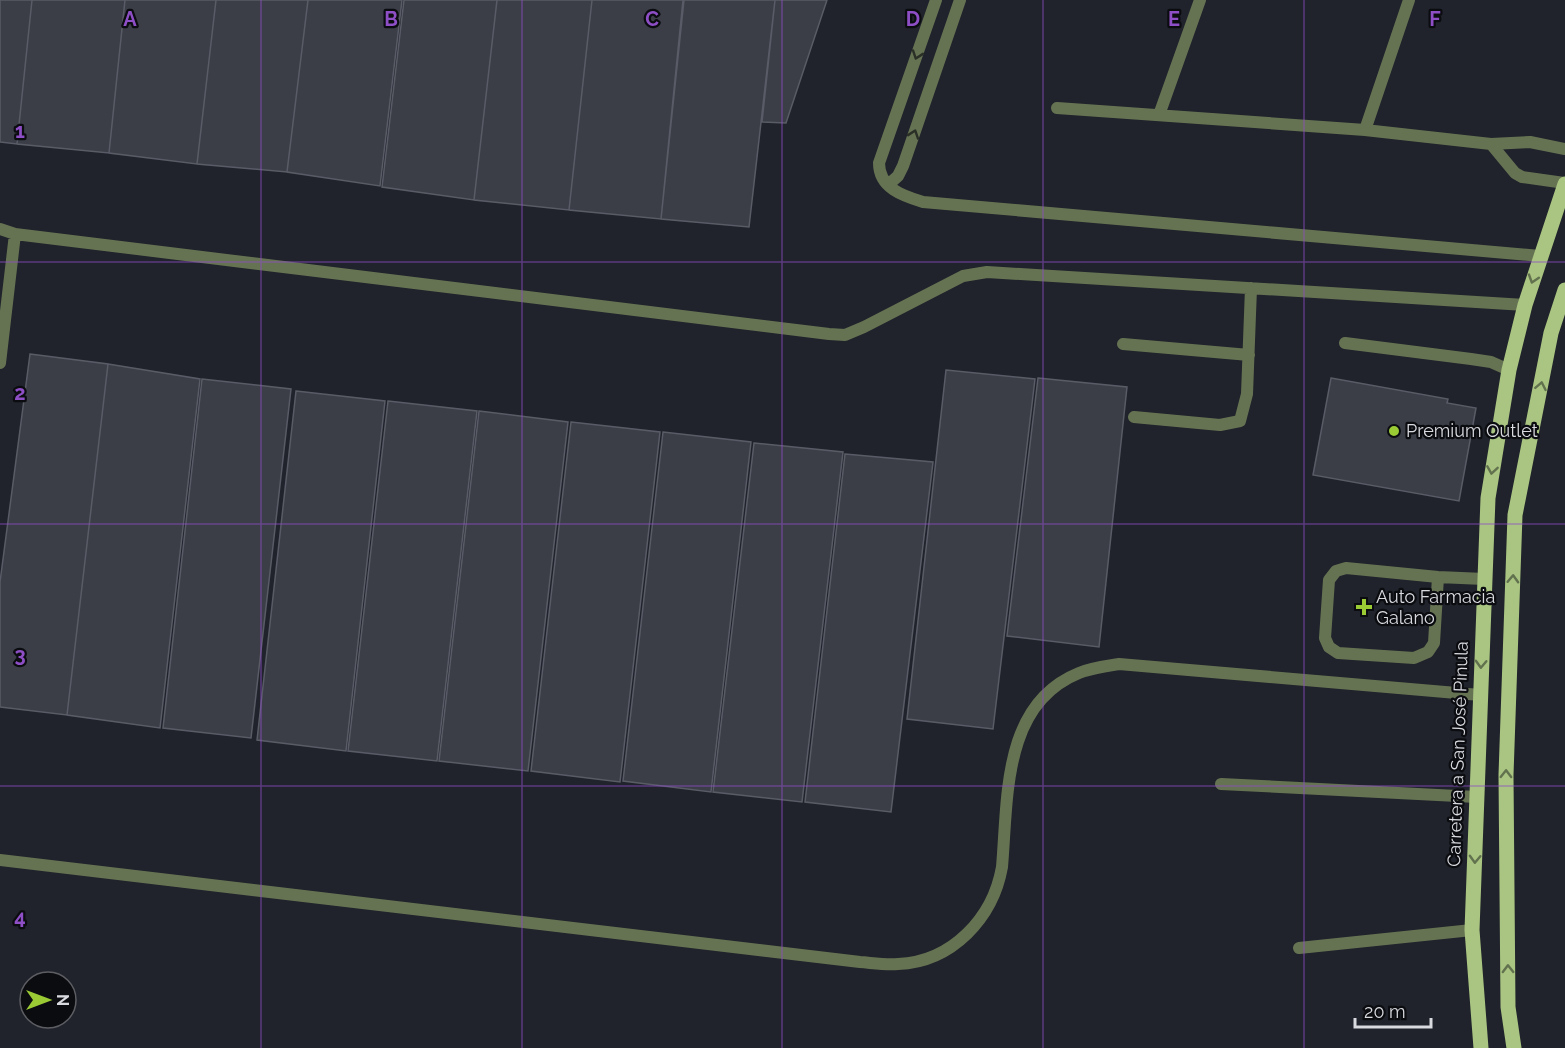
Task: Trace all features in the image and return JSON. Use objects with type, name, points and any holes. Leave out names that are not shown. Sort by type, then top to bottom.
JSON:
[{"type":"main road","name":"Carretera a San José Pinula","points":[[1481,1048],[1472,930],[1488,498],[1509,370],[1525,305],[1565,183]]},
{"type":"main road","points":[[1514,1048],[1508,1007],[1506,775],[1515,515],[1551,333],[1565,290]]},
{"type":"street","points":[[936,0],[879,163],[881,174],[888,185],[902,196],[923,202],[1540,256]]},
{"type":"street","points":[[888,185],[898,176],[903,166],[960,0]]},
{"type":"street","points":[[1159,115],[1200,0]]},
{"type":"street","points":[[1365,130],[1409,0]]},
{"type":"street","points":[[1057,108],[1365,130],[1491,144],[1530,142],[1565,149]]},
{"type":"street","points":[[1491,144],[1515,174],[1565,183]]},
{"type":"street","points":[[0,229],[15,234],[845,335],[963,276],[987,272],[1525,305]]},
{"type":"street","points":[[0,363],[15,234]]},
{"type":"street","points":[[1134,417],[1220,424],[1240,421],[1247,394],[1251,288]]},
{"type":"street","points":[[1345,343],[1491,362],[1509,370]]},
{"type":"street","points":[[1123,344],[1249,355]]},
{"type":"street","points":[[1438,577],[1434,643],[1428,652],[1414,658],[1338,653],[1329,647],[1325,638],[1329,580],[1336,571],[1346,568],[1484,579]]},
{"type":"street","points":[[0,860],[837,960],[899,964],[927,958],[959,941],[970,932],[985,912],[999,882],[1012,763],[1018,738],[1028,718],[1047,694],[1062,681],[1078,673],[1119,664],[1480,695]]},
{"type":"street","points":[[1221,784],[1477,797]]},
{"type":"street","points":[[1299,948],[1472,930]]},
{"type":"building","points":[[0,0],[32,0],[17,144],[0,142]]},
{"type":"building","points":[[32,0],[125,0],[109,153],[17,144]]},
{"type":"building","points":[[125,0],[216,0],[197,164],[109,153]]},
{"type":"building","points":[[216,0],[308,0],[287,172],[197,164]]},
{"type":"building","points":[[308,0],[402,0],[380,186],[287,172]]},
{"type":"building","points":[[404,0],[497,0],[474,200],[382,187]]},
{"type":"building","points":[[497,0],[592,0],[569,210],[474,200]]},
{"type":"building","points":[[592,0],[683,0],[661,219],[569,210]]},
{"type":"building","points":[[684,0],[775,0],[749,227],[661,219]]},
{"type":"building","points":[[775,0],[827,0],[786,123],[762,122]]},
{"type":"building","points":[[30,354],[108,364],[67,715],[0,707],[0,582]]},
{"type":"building","points":[[108,364],[200,379],[160,728],[67,715]]},
{"type":"building","points":[[946,370],[1035,379],[993,729],[907,719]]},
{"type":"building","points":[[1038,378],[1127,387],[1099,647],[1007,636]]},
{"type":"building","points":[[1331,378],[1448,399],[1447,403],[1476,408],[1459,501],[1313,475]]},
{"type":"building","points":[[202,379],[291,389],[251,738],[163,728]]},
{"type":"building","points":[[296,391],[385,401],[346,751],[257,740]]},
{"type":"building","points":[[388,401],[477,411],[437,761],[348,751]]},
{"type":"building","points":[[479,411],[568,422],[528,771],[439,761]]},
{"type":"building","points":[[571,422],[660,432],[620,782],[531,771]]},
{"type":"building","points":[[663,432],[751,442],[711,792],[623,781]]},
{"type":"building","points":[[754,443],[843,452],[802,802],[713,792]]},
{"type":"building","points":[[845,454],[933,462],[891,812],[805,802]]},
{"type":"place","name":"Premium Outlet","points":[[1394,431]]},
{"type":"place","name":"Auto Farmacia Galano","points":[[1364,607]]}]
